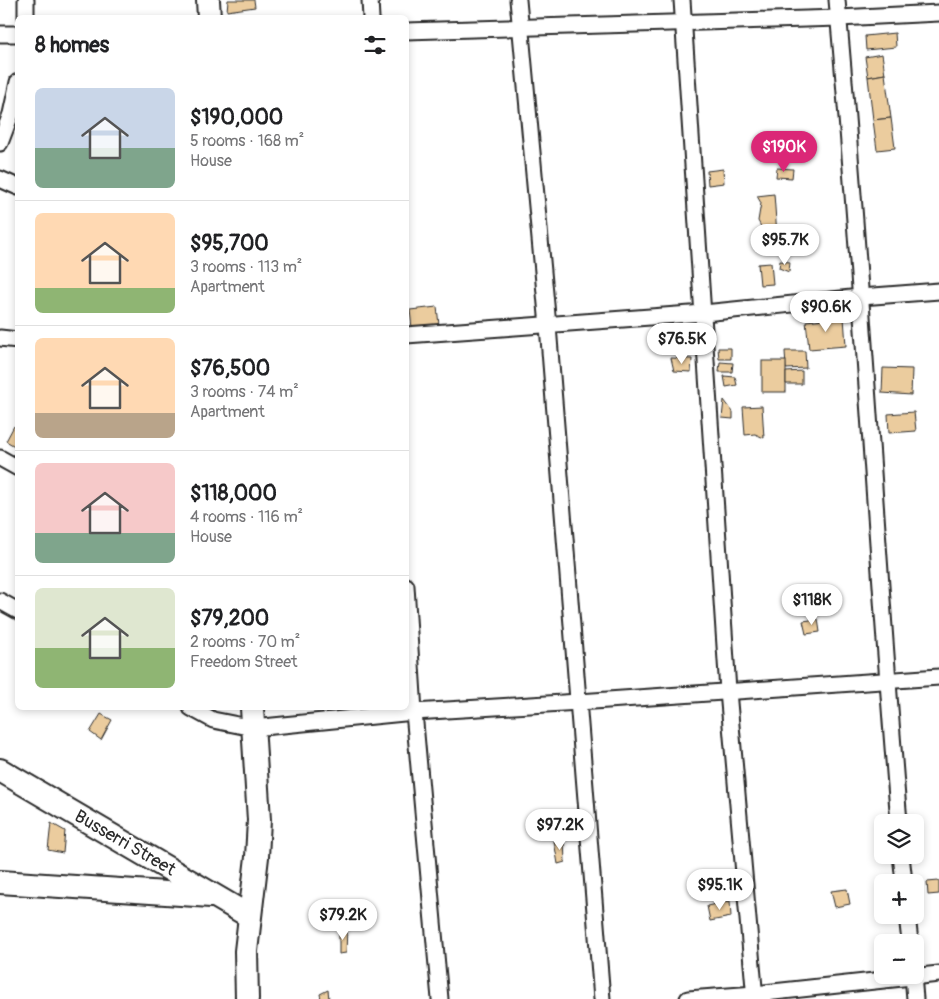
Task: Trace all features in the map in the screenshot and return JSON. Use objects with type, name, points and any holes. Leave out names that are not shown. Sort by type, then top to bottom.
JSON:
[{"type":"street","points":[[26,0],[26,15]]},
{"type":"street","points":[[208,0],[209,15]]},
{"type":"street","points":[[370,0],[371,15]]},
{"type":"street","points":[[518,0],[548,326],[602,999]]},
{"type":"street","points":[[682,0],[728,691],[755,996]]},
{"type":"street","points":[[837,0],[861,297],[887,681],[898,814]]},
{"type":"street","points":[[409,31],[839,18],[939,13]]},
{"type":"street","points":[[0,34],[15,34]]},
{"type":"street","points":[[0,143],[11,114],[15,96]]},
{"type":"street","points":[[0,179],[15,186]]},
{"type":"street","points":[[409,336],[704,313],[939,291]]},
{"type":"street","points":[[0,338],[15,340]]},
{"type":"street","points":[[0,458],[15,466]]},
{"type":"street","points":[[0,601],[15,609]]},
{"type":"street","points":[[409,633],[414,712],[440,999]]},
{"type":"street","points":[[195,710],[213,720],[414,712],[939,677]]},
{"type":"street","points":[[247,999],[246,951],[259,820],[253,718]]},
{"type":"street","name":"Busserri Street","points":[[0,770],[249,916]]},
{"type":"street","points":[[0,882],[216,896]]},
{"type":"street","points":[[924,975],[939,974]]},
{"type":"street","points":[[688,999],[755,996],[874,980]]},
{"type":"street","points":[[915,984],[916,999]]},
{"type":"building","points":[[228,0],[254,0],[255,7],[227,11]]},
{"type":"building","points":[[895,33],[896,47],[866,50],[865,36]]},
{"type":"building","points":[[882,54],[885,74],[868,77],[865,57]]},
{"type":"building","points":[[885,74],[891,118],[873,120],[868,77]]},
{"type":"building","points":[[891,118],[895,148],[877,150],[873,120]]},
{"type":"building","points":[[777,168],[793,169],[792,178],[776,177]]},
{"type":"building","points":[[723,169],[724,183],[708,185],[707,171]]},
{"type":"building","points":[[774,194],[777,235],[769,230],[766,236],[758,221],[761,203],[757,196]]},
{"type":"building","points":[[780,261],[790,262],[789,272],[779,268]]},
{"type":"building","points":[[771,263],[773,284],[760,285],[758,264]]},
{"type":"building","points":[[437,307],[439,325],[412,328],[410,310]]},
{"type":"building","points":[[844,317],[846,346],[809,349],[806,321]]},
{"type":"building","points":[[718,348],[731,348],[731,359],[719,359]]},
{"type":"building","points":[[785,351],[805,351],[806,368],[786,369]]},
{"type":"building","points":[[671,358],[692,359],[691,372],[674,371]]},
{"type":"building","points":[[762,361],[786,361],[786,392],[762,392]]},
{"type":"building","points":[[720,362],[733,363],[732,372],[719,372]]},
{"type":"building","points":[[883,368],[912,369],[911,395],[882,393]]},
{"type":"building","points":[[802,371],[802,384],[786,384],[786,372]]},
{"type":"building","points":[[724,376],[735,377],[737,385],[726,387]]},
{"type":"building","points":[[724,400],[733,412],[733,419],[722,418]]},
{"type":"building","points":[[762,406],[764,438],[755,434],[745,435],[743,407]]},
{"type":"building","points":[[914,412],[916,431],[889,433],[888,414]]},
{"type":"building","points":[[14,426],[15,446],[6,441]]},
{"type":"building","points":[[818,619],[820,632],[806,634],[803,621]]},
{"type":"building","points":[[101,714],[112,720],[101,740],[90,732]]},
{"type":"building","points":[[51,823],[65,831],[63,853],[48,850]]},
{"type":"building","points":[[564,839],[565,862],[558,864],[554,841]]},
{"type":"building","points":[[939,881],[939,894],[928,895],[927,882]]},
{"type":"building","points":[[847,889],[850,904],[835,907],[831,891]]},
{"type":"building","points":[[730,901],[731,917],[710,921],[707,906]]},
{"type":"building","points":[[347,928],[346,953],[339,954],[339,929]]},
{"type":"building","points":[[328,990],[329,999],[321,999],[320,994]]}]
